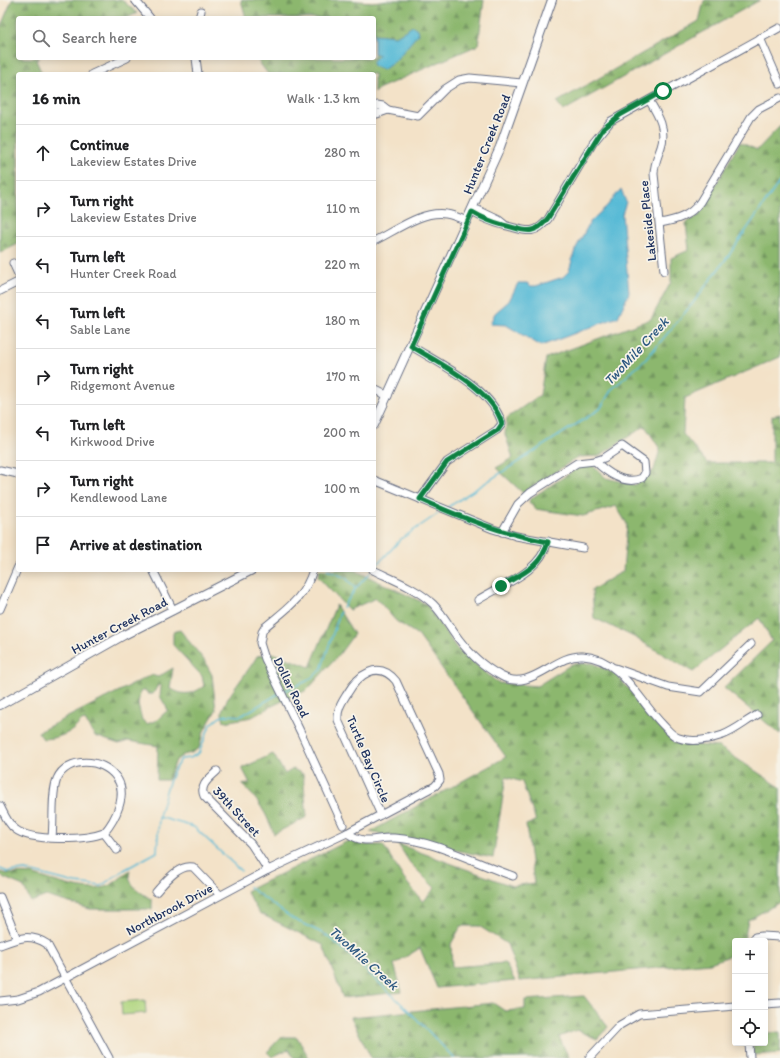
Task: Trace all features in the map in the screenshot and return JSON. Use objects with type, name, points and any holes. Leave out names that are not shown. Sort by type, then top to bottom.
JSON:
[{"type":"main road","name":"Hunter Creek Road","points":[[376,421],[473,210],[500,146],[552,0]]},
{"type":"main road","name":"Hunter Creek Road","points":[[0,705],[75,662],[172,610],[248,572]]},
{"type":"street","points":[[135,0],[148,16]]},
{"type":"street","points":[[473,210],[499,220],[504,225],[525,231],[541,227],[603,129],[616,118],[779,28]]},
{"type":"street","points":[[760,38],[780,84]]},
{"type":"street","points":[[96,72],[123,60]]},
{"type":"street","points":[[196,60],[198,72]]},
{"type":"street","points":[[388,110],[418,116],[445,89],[464,78],[522,83]]},
{"type":"street","points":[[660,223],[679,219],[693,210],[700,202],[751,117],[759,109],[780,98]]},
{"type":"street","name":"Lakeside Place","points":[[649,100],[660,121],[663,132],[662,142],[654,169],[664,272]]},
{"type":"street","points":[[376,240],[414,221],[430,215],[446,214],[467,221]]},
{"type":"street","points":[[12,263],[16,270]]},
{"type":"street","points":[[0,291],[16,283]]},
{"type":"street","points":[[411,346],[471,384],[497,411],[502,424],[498,430],[447,462],[420,499]]},
{"type":"street","points":[[376,390],[388,396]]},
{"type":"street","points":[[502,532],[518,504],[530,493],[578,463],[595,461],[604,458],[622,446],[644,462],[645,473],[637,480],[627,480],[606,471],[595,461]]},
{"type":"street","points":[[0,470],[16,474]]},
{"type":"street","points":[[376,481],[502,532],[583,548]]},
{"type":"street","points":[[478,600],[534,566],[545,553],[548,542]]},
{"type":"street","points":[[376,571],[422,594],[434,605],[475,657],[492,670],[506,678],[516,680],[532,677],[577,656],[588,657],[613,668],[668,687],[702,692],[751,644]]},
{"type":"street","points":[[0,609],[16,572]]},
{"type":"street","points":[[154,572],[172,610]]},
{"type":"street","name":"Dollar Road","points":[[312,572],[308,585],[298,599],[265,627],[262,632],[260,643],[267,665],[301,733],[343,825]]},
{"type":"street","points":[[613,668],[660,722],[676,737],[681,739],[703,739],[724,735],[757,715]]},
{"type":"street","name":"Turtle Bay Circle","points":[[381,815],[338,720],[337,714],[340,706],[354,683],[366,673],[379,670],[385,671],[396,681],[440,780]]},
{"type":"street","points":[[0,806],[8,821],[20,832],[30,836],[52,837],[90,837],[104,833],[116,815],[120,793],[117,778],[109,770],[88,763],[77,762],[67,766],[57,779],[52,837]]},
{"type":"street","name":"39th Street","points":[[217,771],[203,786],[202,791],[204,796],[251,844],[268,870]]},
{"type":"street","name":"Northbrook Drive","points":[[0,1001],[18,999],[39,992],[268,870],[347,833],[435,786],[440,780]]},
{"type":"street","points":[[104,833],[117,850]]},
{"type":"street","points":[[347,833],[361,841],[394,838],[416,841],[513,876]]},
{"type":"street","points":[[156,892],[181,868],[187,866],[193,867],[220,895]]},
{"type":"street","points":[[0,897],[17,939]]},
{"type":"street","points":[[757,938],[762,936],[780,937]]},
{"type":"street","points":[[0,945],[17,939],[34,937],[47,944],[109,1058]]},
{"type":"street","points":[[768,1004],[780,1003]]},
{"type":"street","points":[[589,1058],[620,1025],[639,1014],[732,1006]]},
{"type":"street","points":[[749,1046],[750,1058]]},
{"type":"green space","points":[[12,0],[122,0],[137,13],[131,16],[16,16],[16,60],[36,60],[41,72],[16,72],[16,245],[0,253],[0,28]]},
{"type":"green space","points":[[241,0],[343,0],[372,2],[390,0],[484,0],[478,45],[376,91],[376,72],[266,72],[258,60],[376,60],[376,16],[245,16]]},
{"type":"green space","points":[[760,0],[563,111],[557,102],[699,21],[704,1]]},
{"type":"green space","points":[[780,126],[780,357],[685,398],[683,434],[707,463],[772,463],[772,416],[780,414],[780,734],[724,688],[772,641],[759,618],[693,672],[634,637],[594,618],[592,590],[623,571],[627,524],[616,506],[583,516],[535,509],[529,502],[530,499],[582,465],[592,465],[606,478],[635,485],[654,470],[660,449],[645,426],[599,456],[578,457],[523,493],[496,468],[513,458],[505,434],[507,418],[540,395],[546,358],[651,319],[671,282],[671,258],[689,250],[686,223],[698,216],[740,142],[757,150]]},
{"type":"green space","points":[[319,572],[358,572],[426,604],[457,649],[498,683],[537,686],[572,664],[592,663],[616,674],[674,743],[719,747],[780,787],[780,902],[748,920],[745,938],[732,938],[732,955],[710,963],[520,981],[507,944],[479,926],[461,926],[451,944],[452,967],[505,963],[515,981],[437,988],[420,948],[394,964],[402,992],[343,998],[323,945],[259,913],[246,891],[348,841],[364,845],[383,845],[404,879],[423,902],[435,888],[410,863],[398,844],[512,886],[534,883],[526,825],[536,821],[522,782],[506,777],[493,858],[370,832],[506,757],[418,635],[396,621],[376,598],[349,610],[318,577]]},
{"type":"green space","points":[[336,605],[354,634],[338,656],[307,690],[252,717],[224,722],[222,713],[226,701],[257,656],[272,653],[310,667]]},
{"type":"green space","points":[[180,630],[204,660],[212,675],[216,710],[204,731],[199,748],[176,760],[168,780],[157,780],[158,746],[128,741],[119,744],[95,736],[85,720],[80,722],[76,727],[64,735],[43,739],[38,732],[151,675],[158,677],[173,668],[170,688],[174,691],[191,693],[204,686],[202,676],[173,645],[173,632]],"holes":[[[158,685],[161,686],[160,696],[168,710],[157,720],[147,724],[142,720],[138,704],[140,692],[145,690],[148,694],[153,694]]]},
{"type":"green space","points":[[273,754],[285,774],[293,769],[303,774],[307,817],[274,834],[261,807],[242,785],[250,783],[242,768]]},
{"type":"green space","points":[[130,870],[129,875],[132,884],[135,888],[152,900],[152,909],[90,909],[46,896],[31,902],[23,886],[0,876],[0,872],[8,874],[30,874],[68,885],[87,889],[97,889],[112,884]]},
{"type":"green space","points":[[584,996],[608,1027],[597,1039],[577,1030],[559,1037],[569,1058],[371,1058],[351,1017],[493,1003],[505,1011],[525,1009],[525,1000]]},
{"type":"green space","points":[[145,1000],[146,1013],[122,1015],[121,1002]]},
{"type":"green space","points":[[780,1032],[780,1053],[753,1055],[753,1046],[768,1046],[768,1033]]},
{"type":"green space","points":[[281,1037],[297,1037],[309,1058],[294,1058],[289,1049],[272,1057],[267,1052]]},
{"type":"water","points":[[413,26],[417,29],[418,34],[395,61],[383,70],[373,66],[372,62],[376,60],[379,55],[376,54],[376,34],[396,36]]},
{"type":"water","points":[[621,189],[626,202],[622,214],[629,293],[618,317],[541,346],[506,325],[490,324],[495,313],[509,301],[518,283],[527,283],[531,286],[536,286],[563,277],[569,271],[575,250],[590,222],[607,206]]},
{"type":"waterway","name":"TwoMile Creek","points":[[448,507],[600,409],[612,389],[645,360],[693,303],[729,255],[780,181]]},
{"type":"waterway","name":"TwoMile Creek","points":[[376,566],[401,539],[439,513]]},
{"type":"waterway","points":[[332,572],[346,578],[355,588]]},
{"type":"waterway","name":"TwoMile Creek","points":[[343,607],[356,588],[370,573]]},
{"type":"waterway","name":"TwoMile Creek","points":[[284,691],[307,681],[321,670],[340,612]]},
{"type":"waterway","points":[[159,817],[167,787],[173,772],[181,759],[190,758],[199,753],[210,725],[220,717],[227,715],[241,716],[278,694]]},
{"type":"waterway","points":[[0,869],[8,872],[25,870],[75,883],[101,886],[124,870],[157,852],[159,817],[194,827],[241,871]]},
{"type":"waterway","name":"TwoMile Creek","points":[[249,887],[293,919],[324,934],[342,948],[409,1011],[454,1058]]},
{"type":"route","points":[[501,586],[534,566],[545,553],[548,542],[516,536],[494,529],[420,499],[439,470],[447,462],[498,430],[502,424],[497,411],[471,384],[411,346],[472,212],[496,224],[514,229],[531,231],[541,227],[545,223],[603,129],[620,115],[663,91]]}]
